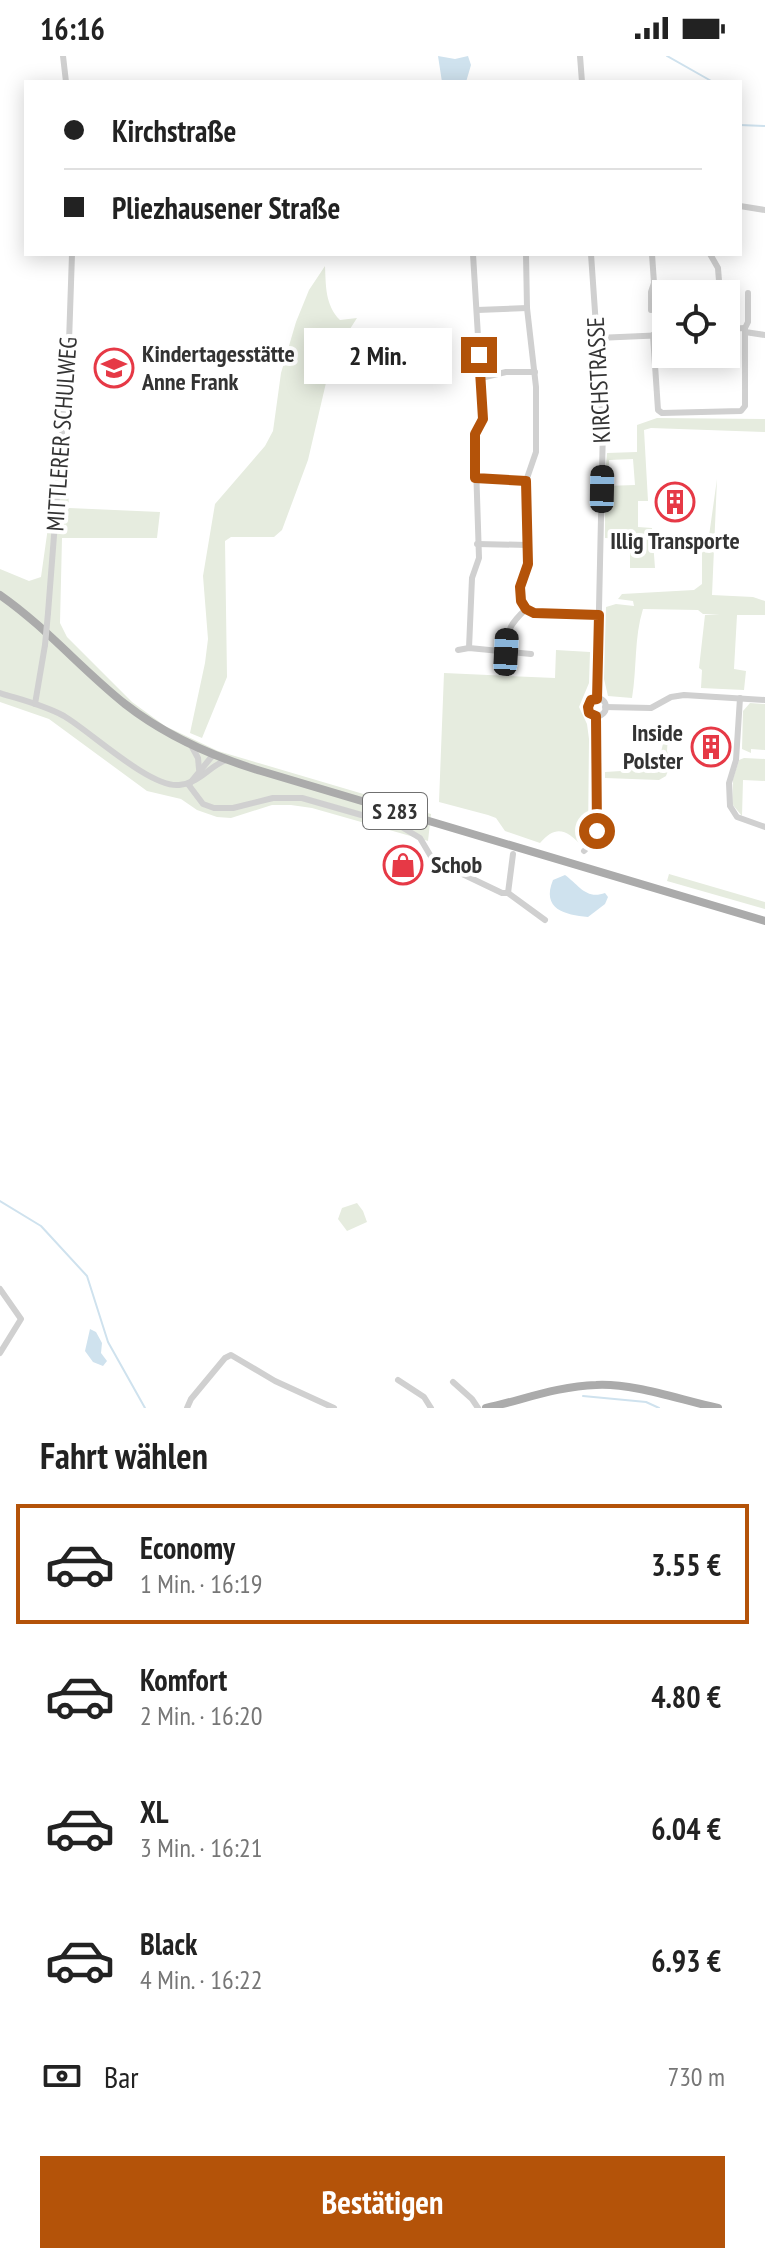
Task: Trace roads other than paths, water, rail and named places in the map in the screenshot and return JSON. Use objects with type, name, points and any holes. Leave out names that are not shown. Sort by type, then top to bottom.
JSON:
[{"type":"main road","name":"S 283","points":[[0,595],[43,627],[121,701],[192,747],[226,760],[765,921]]},
{"type":"main road","points":[[486,1408],[594,1385],[621,1386],[718,1408]]},
{"type":"street","points":[[63,56],[66,80]]},
{"type":"street","points":[[580,56],[582,80]]},
{"type":"street","points":[[742,206],[765,210]]},
{"type":"street","name":"MITTLERER SCHULWEG","points":[[35,704],[48,613],[69,342],[72,256]]},
{"type":"street","points":[[469,648],[472,578],[479,558],[475,434],[483,419],[473,256]]},
{"type":"street","points":[[526,256],[527,308],[535,372],[536,452],[526,481],[528,564],[520,587],[521,601],[526,609],[534,613],[599,615]]},
{"type":"street","name":"KIRCHSTRASSE","points":[[584,851],[593,842],[597,831],[596,716],[589,713],[588,707],[591,700],[597,699],[603,427],[591,256]]},
{"type":"street","points":[[652,256],[654,280]]},
{"type":"street","points":[[711,256],[718,268],[719,280]]},
{"type":"street","points":[[651,310],[652,289]]},
{"type":"street","points":[[655,368],[658,410],[662,413],[741,411],[745,406],[748,293]]},
{"type":"street","points":[[477,310],[527,308]]},
{"type":"street","points":[[740,330],[765,335]]},
{"type":"street","points":[[597,338],[652,335]]},
{"type":"street","points":[[481,378],[506,372],[535,372]]},
{"type":"street","points":[[475,478],[526,481]]},
{"type":"street","points":[[477,544],[528,545]]},
{"type":"street","points":[[506,652],[512,622],[526,609]]},
{"type":"street","points":[[458,650],[469,648],[531,654]]},
{"type":"street","points":[[0,693],[66,717],[167,785],[198,780],[226,760]]},
{"type":"street","points":[[605,707],[651,708],[677,695],[765,700]]},
{"type":"street","points":[[740,698],[736,760],[729,783],[730,806],[737,817],[765,827]]},
{"type":"street","points":[[596,716],[604,713],[605,707],[597,699]]},
{"type":"street","points":[[192,747],[199,762],[198,774]]},
{"type":"street","points":[[188,784],[213,755]]},
{"type":"street","points":[[211,768],[213,755]]},
{"type":"street","points":[[188,784],[203,804],[214,808],[233,808],[273,798],[302,798],[400,826],[420,838],[433,860],[502,893],[508,893],[545,920]]},
{"type":"street","points":[[508,893],[513,854]]},
{"type":"street","points":[[0,1289],[21,1319],[0,1353]]},
{"type":"street","points":[[187,1408],[225,1358],[231,1355],[275,1381],[334,1408]]},
{"type":"street","points":[[398,1380],[424,1397],[431,1408]]},
{"type":"street","points":[[453,1382],[478,1408]]},
{"type":"water","points":[[438,56],[455,59],[468,56],[471,65],[467,80],[442,80]]},
{"type":"water","points":[[565,875],[588,893],[605,893],[608,897],[605,904],[588,917],[557,909],[550,898],[550,890],[553,880]]},
{"type":"water","points":[[90,1329],[96,1332],[102,1343],[101,1353],[107,1361],[103,1366],[93,1362],[85,1351]]},
{"type":"waterway","points":[[667,56],[709,80]]},
{"type":"waterway","points":[[742,125],[765,126]]},
{"type":"waterway","points":[[0,1201],[41,1226],[87,1276],[108,1342],[145,1408]]},
{"type":"waterway","points":[[583,1396],[646,1402],[659,1408]]},
{"type":"place","name":"Kindertagesstätte Anne Frank","points":[[114,368]]},
{"type":"place","name":"Illig Transporte","points":[[675,502]]},
{"type":"place","name":"Inside Polster","points":[[711,747]]},
{"type":"place","name":"Schob","points":[[403,865]]}]
